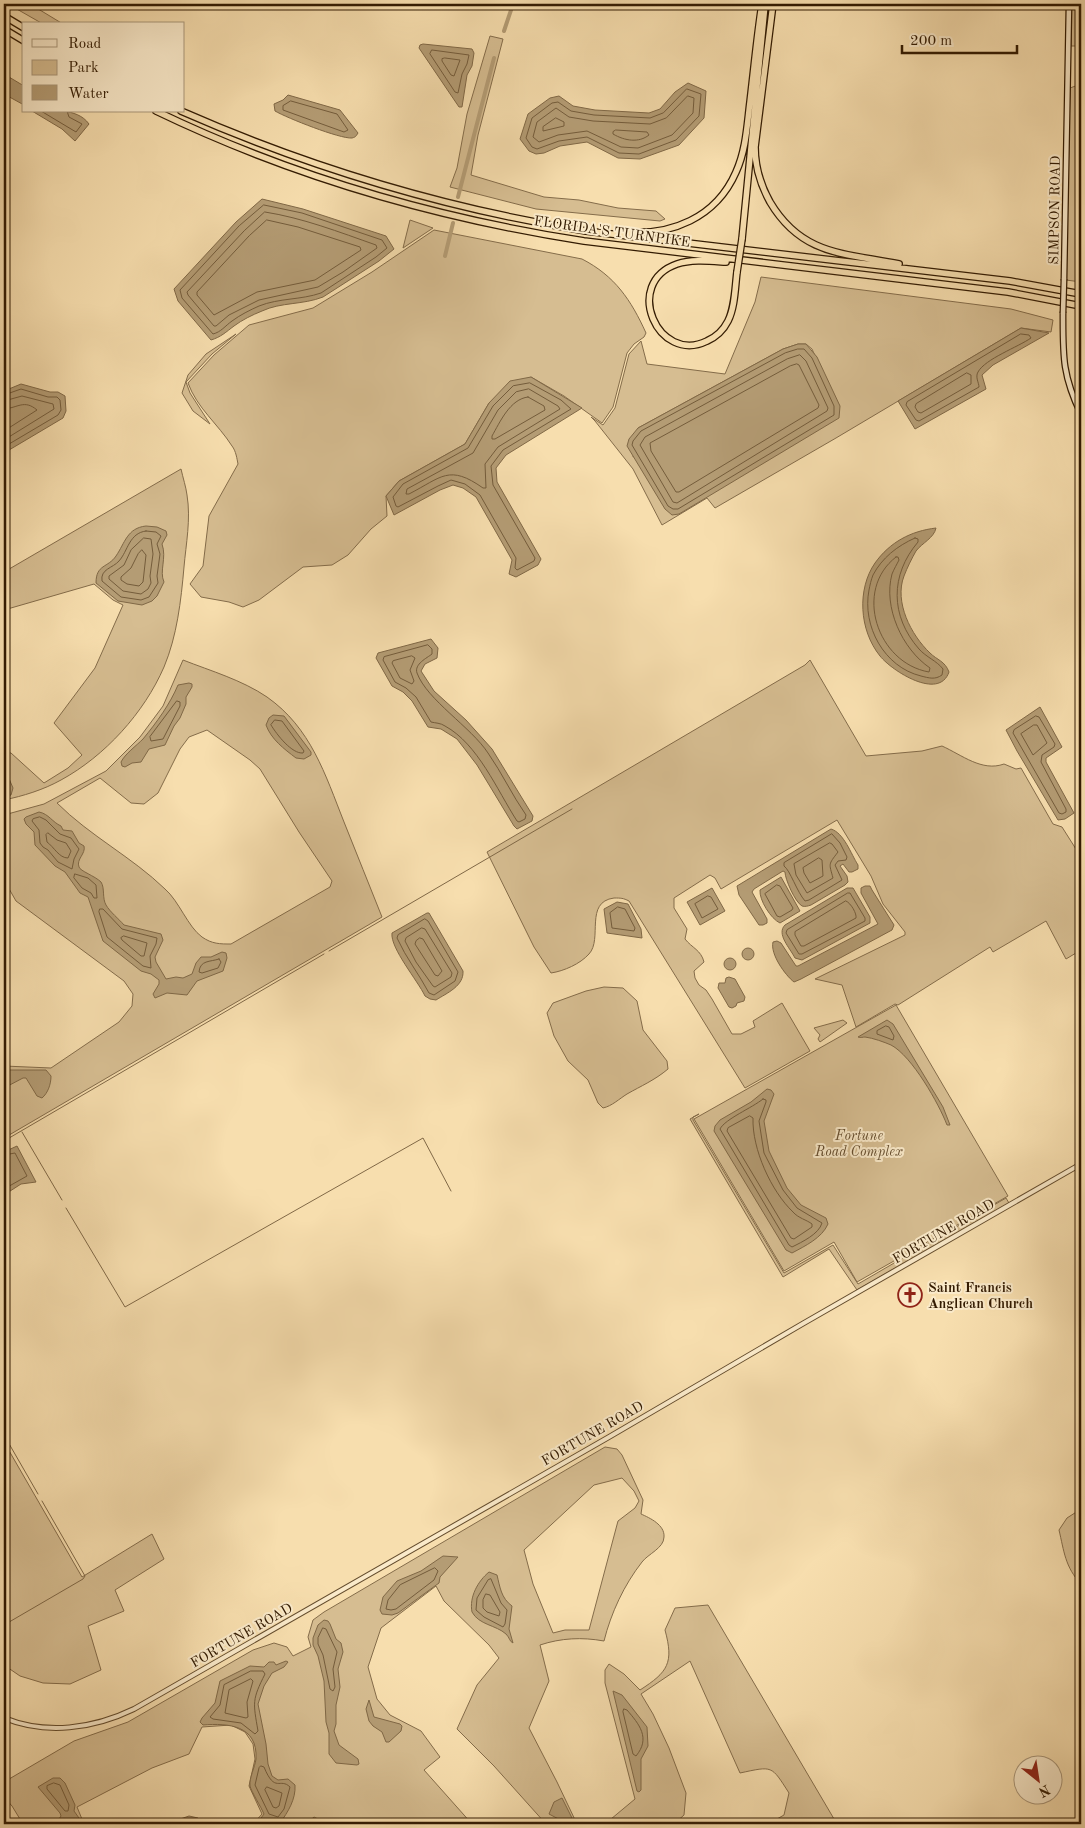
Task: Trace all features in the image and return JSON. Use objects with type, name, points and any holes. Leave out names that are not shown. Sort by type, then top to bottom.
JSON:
[{"type":"highway","points":[[544,224],[628,232],[665,230],[680,226],[694,219],[719,199],[736,173],[746,141],[764,4]]},
{"type":"highway","points":[[764,4],[742,239],[737,272],[732,309],[729,320],[723,330],[714,338],[702,344],[691,345],[679,344],[669,339],[654,324],[650,312],[650,293],[654,282],[668,268],[695,261],[767,263]]},
{"type":"highway","points":[[773,4],[755,158],[760,181],[772,204],[791,229],[818,246],[843,254],[931,272]]},
{"type":"highway","points":[[4,16],[22,27]]},
{"type":"highway","points":[[4,29],[22,39]]},
{"type":"highway","name":"FLORIDA'S TURNPIKE","points":[[158,112],[211,136],[292,168],[384,198],[445,214],[542,235],[1008,292],[1081,306]]},
{"type":"highway","name":"FLORIDA'S TURNPIKE","points":[[184,112],[296,158],[357,179],[448,204],[544,224],[586,231],[1010,281],[1081,294]]},
{"type":"main road","name":"SIMPSON ROAD","points":[[1069,4],[1063,361],[1073,397],[1081,414]]},
{"type":"street","name":"FORTUNE ROAD","points":[[4,1718],[42,1728],[70,1728],[113,1719],[134,1709],[1081,1164]]},
{"type":"green space","points":[[8,4],[30,4],[60,22],[40,22]]},
{"type":"green space","points":[[1071,4],[1081,4],[1081,46],[1071,46]]},
{"type":"green space","points":[[490,36],[503,39],[478,135],[471,175],[544,197],[579,200],[618,208],[656,211],[665,219],[660,221],[536,209],[450,187],[457,168],[467,114]]},
{"type":"green space","points":[[1081,84],[1081,282],[1066,280],[1070,88]]},
{"type":"green space","points":[[410,220],[433,228],[403,248]]},
{"type":"green space","points":[[434,230],[582,259],[613,281],[628,300],[646,333],[627,353],[613,407],[602,423],[564,396],[531,377],[489,403],[465,444],[399,481],[386,496],[387,516],[371,529],[348,555],[332,565],[303,567],[259,600],[243,607],[229,602],[201,597],[190,584],[203,566],[209,516],[238,464],[233,448],[202,408],[188,383],[214,355],[249,325],[313,308],[372,272]]},
{"type":"green space","points":[[761,277],[1011,309],[1053,320],[1051,332],[1021,328],[715,508],[707,498],[662,525],[633,469],[591,417],[603,425],[615,408],[629,354],[641,341],[647,364],[725,374],[755,302]],"holes":[[[798,344],[806,344],[812,349],[817,360],[633,457],[638,428],[783,349]]]},
{"type":"green space","points":[[236,334],[212,354],[186,382],[190,393],[210,424],[193,411],[182,393],[188,375],[206,354]]},
{"type":"green space","points":[[181,469],[187,492],[188,531],[181,593],[172,643],[156,684],[134,717],[108,746],[93,759],[54,784],[4,800],[4,752],[11,753],[44,783],[68,768],[82,755],[54,723],[95,668],[123,605],[113,600],[94,584],[4,610],[4,572]]},
{"type":"green space","points":[[183,660],[247,686],[267,697],[282,709],[295,723],[315,753],[382,917],[4,1138],[4,1066],[51,1068],[119,1022],[132,1006],[133,994],[124,981],[16,901],[4,880],[4,815],[44,804],[106,771],[140,737],[163,706]],"holes":[[[207,730],[260,769],[332,881],[330,887],[231,944],[209,941],[197,933],[175,900],[165,889],[139,867],[83,826],[57,803],[100,778],[131,803],[144,804],[158,793],[180,749],[189,737]]]},
{"type":"green space","points":[[810,660],[866,756],[922,751],[942,746],[980,764],[996,766],[1004,764],[1016,769],[1021,768],[1053,824],[1062,827],[1081,857],[1081,950],[1066,959],[1046,921],[993,952],[990,947],[898,1005],[895,1004],[856,1027],[842,985],[815,979],[905,935],[905,932],[883,904],[871,876],[837,820],[721,889],[715,878],[710,875],[674,898],[674,908],[687,929],[685,939],[703,958],[704,962],[694,971],[695,978],[712,999],[732,1034],[741,1034],[755,1027],[753,1021],[782,1003],[810,1051],[745,1088],[629,901],[614,898],[605,901],[599,906],[595,939],[589,954],[572,966],[551,973],[534,947],[487,852],[805,665]]},
{"type":"green space","points":[[604,987],[623,988],[637,1001],[643,1030],[667,1061],[668,1069],[653,1080],[603,1108],[598,1103],[588,1080],[568,1061],[554,1036],[547,1013],[553,1003],[586,991]]},
{"type":"green space","name":"Fortune Road Complex","points":[[896,1005],[1008,1196],[857,1282],[834,1242],[784,1271],[694,1119]]},
{"type":"green space","points":[[843,1020],[847,1023],[820,1042],[818,1039],[820,1035],[814,1028]]},
{"type":"green space","points":[[693,1117],[693,1120],[784,1273],[833,1245],[858,1284],[1006,1198],[1009,1203],[857,1290],[829,1249],[783,1277],[690,1119]]},
{"type":"green space","points":[[4,1442],[82,1577],[152,1534],[164,1559],[115,1590],[124,1611],[88,1626],[101,1670],[70,1684],[43,1683],[20,1676],[4,1665]]},
{"type":"green space","points":[[605,1447],[617,1449],[622,1455],[643,1500],[641,1514],[660,1526],[664,1533],[663,1541],[659,1548],[642,1562],[624,1590],[610,1620],[604,1641],[572,1639],[540,1645],[549,1681],[529,1728],[577,1824],[546,1824],[494,1766],[457,1729],[477,1685],[499,1658],[489,1645],[444,1601],[436,1586],[381,1628],[368,1667],[377,1699],[390,1715],[421,1731],[440,1757],[424,1770],[472,1824],[328,1824],[314,1817],[306,1824],[253,1824],[262,1814],[249,1786],[255,1759],[253,1744],[245,1732],[231,1725],[202,1727],[189,1754],[152,1768],[77,1807],[84,1824],[23,1824],[4,1797],[4,1782],[74,1741],[128,1722],[253,1650],[274,1643],[287,1647],[293,1656],[311,1647],[308,1637],[313,1620]],"holes":[[[622,1478],[634,1491],[639,1501],[635,1508],[618,1521],[589,1630],[565,1630],[553,1633],[533,1584],[524,1550],[594,1485]]]},
{"type":"green space","points":[[1081,1509],[1081,1584],[1068,1565],[1059,1530],[1067,1518]]},
{"type":"green space","points":[[708,1605],[837,1824],[768,1824],[784,1815],[789,1793],[778,1777],[770,1770],[759,1769],[740,1773],[690,1661],[641,1694],[669,1748],[686,1793],[684,1815],[674,1824],[605,1824],[635,1799],[605,1683],[605,1670],[609,1664],[624,1674],[640,1690],[657,1678],[666,1666],[669,1651],[665,1630],[675,1608]]},
{"type":"water","points":[[423,44],[472,49],[474,53],[472,66],[467,75],[462,107],[459,107],[419,48]]},
{"type":"water","points":[[4,74],[22,85],[22,104],[4,94]]},
{"type":"water","points":[[688,83],[706,91],[704,118],[679,145],[640,159],[618,158],[587,142],[560,146],[544,153],[536,154],[529,151],[520,139],[528,114],[550,98],[559,96],[573,106],[595,110],[649,113],[660,109],[675,92]]},
{"type":"water","points":[[288,95],[340,110],[358,133],[352,138],[337,135],[301,123],[275,111],[274,104],[283,100]]},
{"type":"water","points":[[34,112],[70,112],[78,115],[89,124],[75,141],[62,129]]},
{"type":"water","points":[[262,199],[303,209],[386,236],[394,249],[379,261],[323,297],[269,308],[247,318],[221,336],[211,340],[178,301],[174,289],[236,222]]},
{"type":"water","points":[[1021,328],[1049,333],[993,365],[982,375],[986,389],[915,429],[898,401]]},
{"type":"water","points":[[798,344],[806,344],[817,357],[840,406],[839,418],[679,514],[672,515],[665,509],[627,446],[629,439],[638,428],[783,349]]},
{"type":"water","points":[[531,377],[582,408],[506,455],[496,468],[497,482],[541,559],[538,565],[516,577],[509,574],[512,560],[476,497],[463,488],[453,485],[440,490],[394,515],[386,496],[399,481],[465,444],[489,403],[510,381]]},
{"type":"water","points":[[21,384],[50,392],[58,392],[65,396],[66,411],[63,418],[4,453],[4,391]]},
{"type":"water","points":[[140,527],[157,527],[166,531],[167,535],[162,544],[164,554],[162,573],[164,582],[157,596],[152,601],[142,605],[118,601],[96,583],[98,572],[113,560],[131,533]]},
{"type":"water","points":[[936,528],[933,535],[916,551],[901,586],[903,607],[911,628],[923,646],[943,663],[949,672],[944,680],[936,684],[926,684],[894,669],[880,656],[873,646],[864,622],[863,597],[869,573],[887,549],[910,535]]},
{"type":"water","points":[[431,639],[438,648],[437,658],[425,664],[421,671],[434,691],[466,720],[492,749],[533,816],[532,821],[517,829],[477,765],[457,739],[441,729],[428,727],[412,701],[403,692],[392,686],[376,658],[378,653]]},
{"type":"water","points":[[192,684],[192,687],[186,697],[186,704],[165,745],[149,749],[141,762],[132,763],[125,767],[122,766],[121,762],[123,759],[153,726],[167,706],[178,685]]},
{"type":"water","points":[[1040,707],[1062,747],[1046,758],[1046,762],[1074,813],[1065,819],[1058,820],[1006,730]]},
{"type":"water","points":[[273,715],[284,716],[311,752],[311,755],[304,759],[296,758],[278,743],[266,725],[269,718]]},
{"type":"water","points":[[4,767],[13,788],[11,795],[4,797]]},
{"type":"water","points":[[39,812],[45,814],[61,826],[63,830],[72,831],[79,843],[84,846],[84,852],[78,864],[79,867],[101,882],[106,905],[124,925],[161,934],[163,940],[155,957],[166,979],[183,978],[192,974],[196,963],[201,957],[211,957],[222,952],[226,953],[227,958],[223,971],[197,981],[187,995],[167,993],[155,998],[153,994],[159,984],[159,980],[151,974],[141,971],[103,941],[88,897],[80,893],[65,872],[55,866],[35,845],[34,832],[24,819]]},
{"type":"water","points":[[831,829],[836,831],[847,844],[858,865],[858,869],[849,872],[843,864],[840,866],[847,876],[848,882],[811,905],[805,906],[799,904],[796,900],[783,871],[752,892],[767,919],[767,923],[759,925],[739,895],[737,886]]},
{"type":"water","points":[[781,877],[800,911],[780,923],[766,909],[761,899],[760,890]]},
{"type":"water","points":[[870,886],[894,925],[892,930],[794,982],[786,974],[776,958],[773,942],[781,943],[796,966],[798,966],[878,924],[861,893],[861,888]]},
{"type":"water","points":[[712,888],[725,911],[700,925],[687,902]]},
{"type":"water","points":[[847,888],[853,888],[870,917],[870,923],[802,960],[795,958],[783,937],[782,933],[785,925]]},
{"type":"water","points":[[617,902],[628,904],[641,929],[642,938],[607,933],[604,909]]},
{"type":"water","points":[[429,913],[463,971],[463,976],[458,985],[436,1000],[425,996],[421,990],[395,947],[392,933]]},
{"type":"water","points":[[748,948],[754,954],[748,960],[742,954]]},
{"type":"water","points":[[728,958],[732,958],[736,964],[732,970],[728,970],[724,966],[724,962]]},
{"type":"water","points":[[726,978],[735,979],[745,997],[744,1001],[737,1003],[732,1008],[729,1007],[718,988],[719,983],[725,983]]},
{"type":"water","points":[[887,1020],[893,1024],[943,1107],[950,1125],[947,1125],[924,1081],[899,1051],[891,1045],[878,1040],[858,1037]]},
{"type":"water","points":[[4,1070],[46,1070],[51,1076],[49,1088],[42,1098],[37,1096],[26,1078],[23,1078],[4,1088]]},
{"type":"water","points":[[767,1089],[771,1090],[774,1094],[764,1121],[769,1151],[787,1188],[801,1205],[826,1218],[828,1224],[822,1233],[792,1253],[786,1250],[714,1131],[715,1126],[720,1120],[751,1102]]},
{"type":"water","points":[[17,1146],[36,1182],[21,1184],[4,1195],[4,1152]]},
{"type":"water","points":[[443,1556],[458,1557],[440,1577],[439,1583],[398,1613],[392,1615],[382,1614],[380,1610],[383,1597],[397,1581],[421,1571]]},
{"type":"water","points":[[489,1572],[497,1575],[503,1596],[512,1606],[509,1629],[513,1643],[506,1634],[479,1620],[472,1612],[471,1606],[475,1590]]},
{"type":"water","points":[[324,1620],[330,1624],[336,1639],[341,1643],[343,1652],[338,1669],[340,1687],[336,1705],[334,1731],[339,1745],[358,1759],[359,1764],[357,1765],[336,1763],[329,1754],[324,1681],[318,1656],[313,1645],[313,1638],[318,1625]]},
{"type":"water","points":[[269,1662],[274,1662],[276,1665],[288,1662],[284,1667],[272,1673],[264,1686],[258,1704],[268,1764],[272,1776],[278,1780],[288,1779],[295,1785],[293,1800],[280,1823],[261,1818],[264,1814],[250,1786],[256,1759],[252,1739],[247,1733],[231,1726],[203,1725],[200,1722],[215,1703],[220,1681],[250,1666],[264,1667]]},
{"type":"water","points":[[613,1691],[622,1695],[647,1727],[648,1746],[641,1759],[641,1790],[639,1792],[637,1791]]},
{"type":"water","points":[[369,1700],[374,1717],[402,1726],[401,1731],[389,1742],[386,1742],[382,1732],[369,1721],[366,1709]]},
{"type":"water","points":[[53,1778],[60,1778],[65,1783],[75,1805],[74,1811],[79,1818],[79,1824],[64,1824],[59,1819],[60,1813],[38,1787]]},
{"type":"water","points":[[562,1798],[575,1824],[568,1824],[549,1814],[554,1802]]},
{"type":"water","points":[[189,1816],[198,1818],[203,1824],[166,1824]]},
{"type":"waterway","points":[[504,31],[513,4]]},
{"type":"waterway","points":[[458,197],[494,58]]},
{"type":"waterway","points":[[445,256],[453,223]]},
{"type":"waterway","points":[[329,951],[572,809]]},
{"type":"waterway","points":[[4,1141],[324,954]]},
{"type":"waterway","points":[[22,1132],[62,1200]]},
{"type":"waterway","points":[[66,1208],[125,1307],[423,1138],[451,1191]]},
{"type":"waterway","points":[[4,1435],[38,1494]]},
{"type":"waterway","points":[[4,1625],[83,1579],[85,1576],[42,1501]]},
{"type":"place","name":"Saint Francis Anglican Church","points":[[910,1295]]}]
